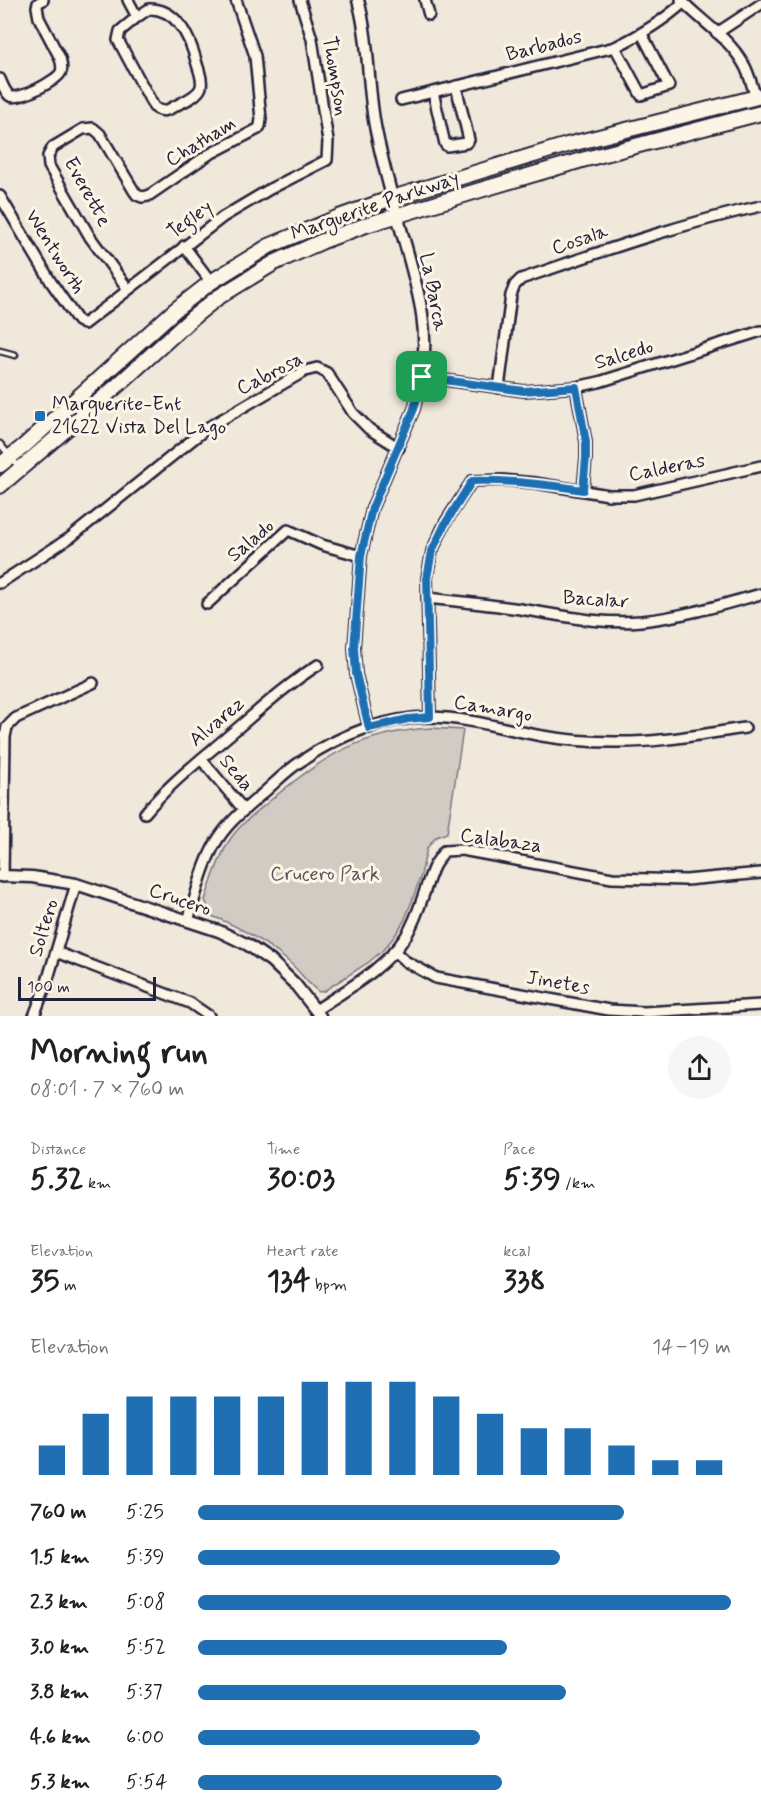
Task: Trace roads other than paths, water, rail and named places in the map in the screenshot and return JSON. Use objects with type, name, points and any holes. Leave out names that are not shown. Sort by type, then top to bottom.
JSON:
[{"type":"main road","name":"Marguerite Parkway","points":[[3,462],[175,310],[211,282],[269,246],[392,198],[567,145],[759,97]]},
{"type":"main road","name":"Marguerite Parkway","points":[[0,486],[192,318],[217,298],[274,263],[323,241],[397,216],[582,160],[761,114]]},
{"type":"street","points":[[0,79],[11,97],[21,97],[58,76],[62,68],[60,58],[37,12],[38,3],[42,0]]},
{"type":"street","points":[[128,0],[137,17]]},
{"type":"street","name":"Chatham","points":[[93,128],[100,134],[134,191],[142,197],[156,191],[208,155],[258,129],[261,119],[255,56],[236,0]]},
{"type":"street","name":"Thompson","points":[[300,0],[312,39],[328,141],[327,160]]},
{"type":"street","name":"La Barca","points":[[358,0],[366,39],[372,110],[392,198],[422,304],[425,342],[422,377],[414,409],[372,508],[361,556],[354,648],[356,674],[369,728]]},
{"type":"street","points":[[425,0],[429,15]]},
{"type":"street","points":[[682,1],[717,33],[745,64],[759,97]]},
{"type":"street","name":"Barbados","points":[[401,100],[615,47],[642,34],[666,18],[682,1]]},
{"type":"street","points":[[717,33],[761,4]]},
{"type":"street","points":[[149,9],[164,12],[188,37],[192,47],[201,78],[201,88],[195,95],[168,110],[163,111],[154,107],[118,40],[120,31],[137,17],[149,9]]},
{"type":"street","points":[[615,47],[641,95],[669,86],[642,34]]},
{"type":"street","points":[[434,92],[445,144],[447,146],[466,143],[469,140],[456,86]]},
{"type":"street","name":"Everette","points":[[93,128],[83,129],[53,147],[48,156],[49,166],[90,237],[128,289]]},
{"type":"street","name":"Tegley","points":[[84,324],[223,217],[270,189],[327,160]]},
{"type":"street","name":"Wentworth","points":[[0,196],[51,282],[78,321],[84,324]]},
{"type":"street","name":"Cosala","points":[[499,388],[511,295],[515,285],[521,279],[622,244],[715,216],[761,206]]},
{"type":"street","points":[[184,246],[211,282]]},
{"type":"street","name":"Salcedo","points":[[422,377],[524,391],[576,387],[761,332]]},
{"type":"street","name":"Cabrosa","points":[[0,583],[71,537],[207,428],[317,368],[327,373],[353,413],[369,429],[399,448]]},
{"type":"street","points":[[576,387],[586,442],[583,490]]},
{"type":"street","name":"Calderas","points":[[427,598],[427,578],[432,551],[445,524],[472,481],[502,480],[609,495],[634,495],[761,465]]},
{"type":"street","name":"Salado","points":[[207,604],[288,530],[322,545],[361,556]]},
{"type":"street","name":"Bacalar","points":[[427,598],[603,621],[639,621],[679,615],[761,594]]},
{"type":"street","points":[[427,598],[430,717]]},
{"type":"street","name":"Alvarez","points":[[145,813],[160,796],[201,759],[291,682],[318,665]]},
{"type":"street","points":[[2,877],[7,727],[16,717],[93,683]]},
{"type":"street","name":"Camargo","points":[[188,921],[214,845],[225,828],[301,761],[327,745],[369,728],[408,719],[430,717],[469,720],[544,736],[615,742],[649,741],[745,728]]},
{"type":"street","name":"Seda","points":[[201,759],[244,810]]},
{"type":"street","name":"Calabaza","points":[[318,1013],[376,969],[406,936],[417,914],[432,870],[444,851],[462,850],[612,878],[687,880],[761,873]]},
{"type":"street","name":"Crucero","points":[[2,877],[32,877],[76,884],[219,932],[248,945],[271,962],[295,984],[318,1013]]},
{"type":"street","name":"Soltero","points":[[34,1016],[76,884]]},
{"type":"street","name":"Jinetes","points":[[394,951],[405,961],[436,978],[609,1010],[644,1012],[761,1005]]},
{"type":"street","points":[[56,952],[190,1003],[209,1016]]},
{"type":"lane","points":[[0,351],[15,355]]},
{"type":"lane","points":[[0,444],[3,462],[16,473]]},
{"type":"lane","points":[[3,462],[16,473]]},
{"type":"place","name":"Marguerite-Ent 21622 Vista Del Lago","points":[[40,416]]},
{"type":"park label","name":"Crucero Park","points":[[325,874]]}]
